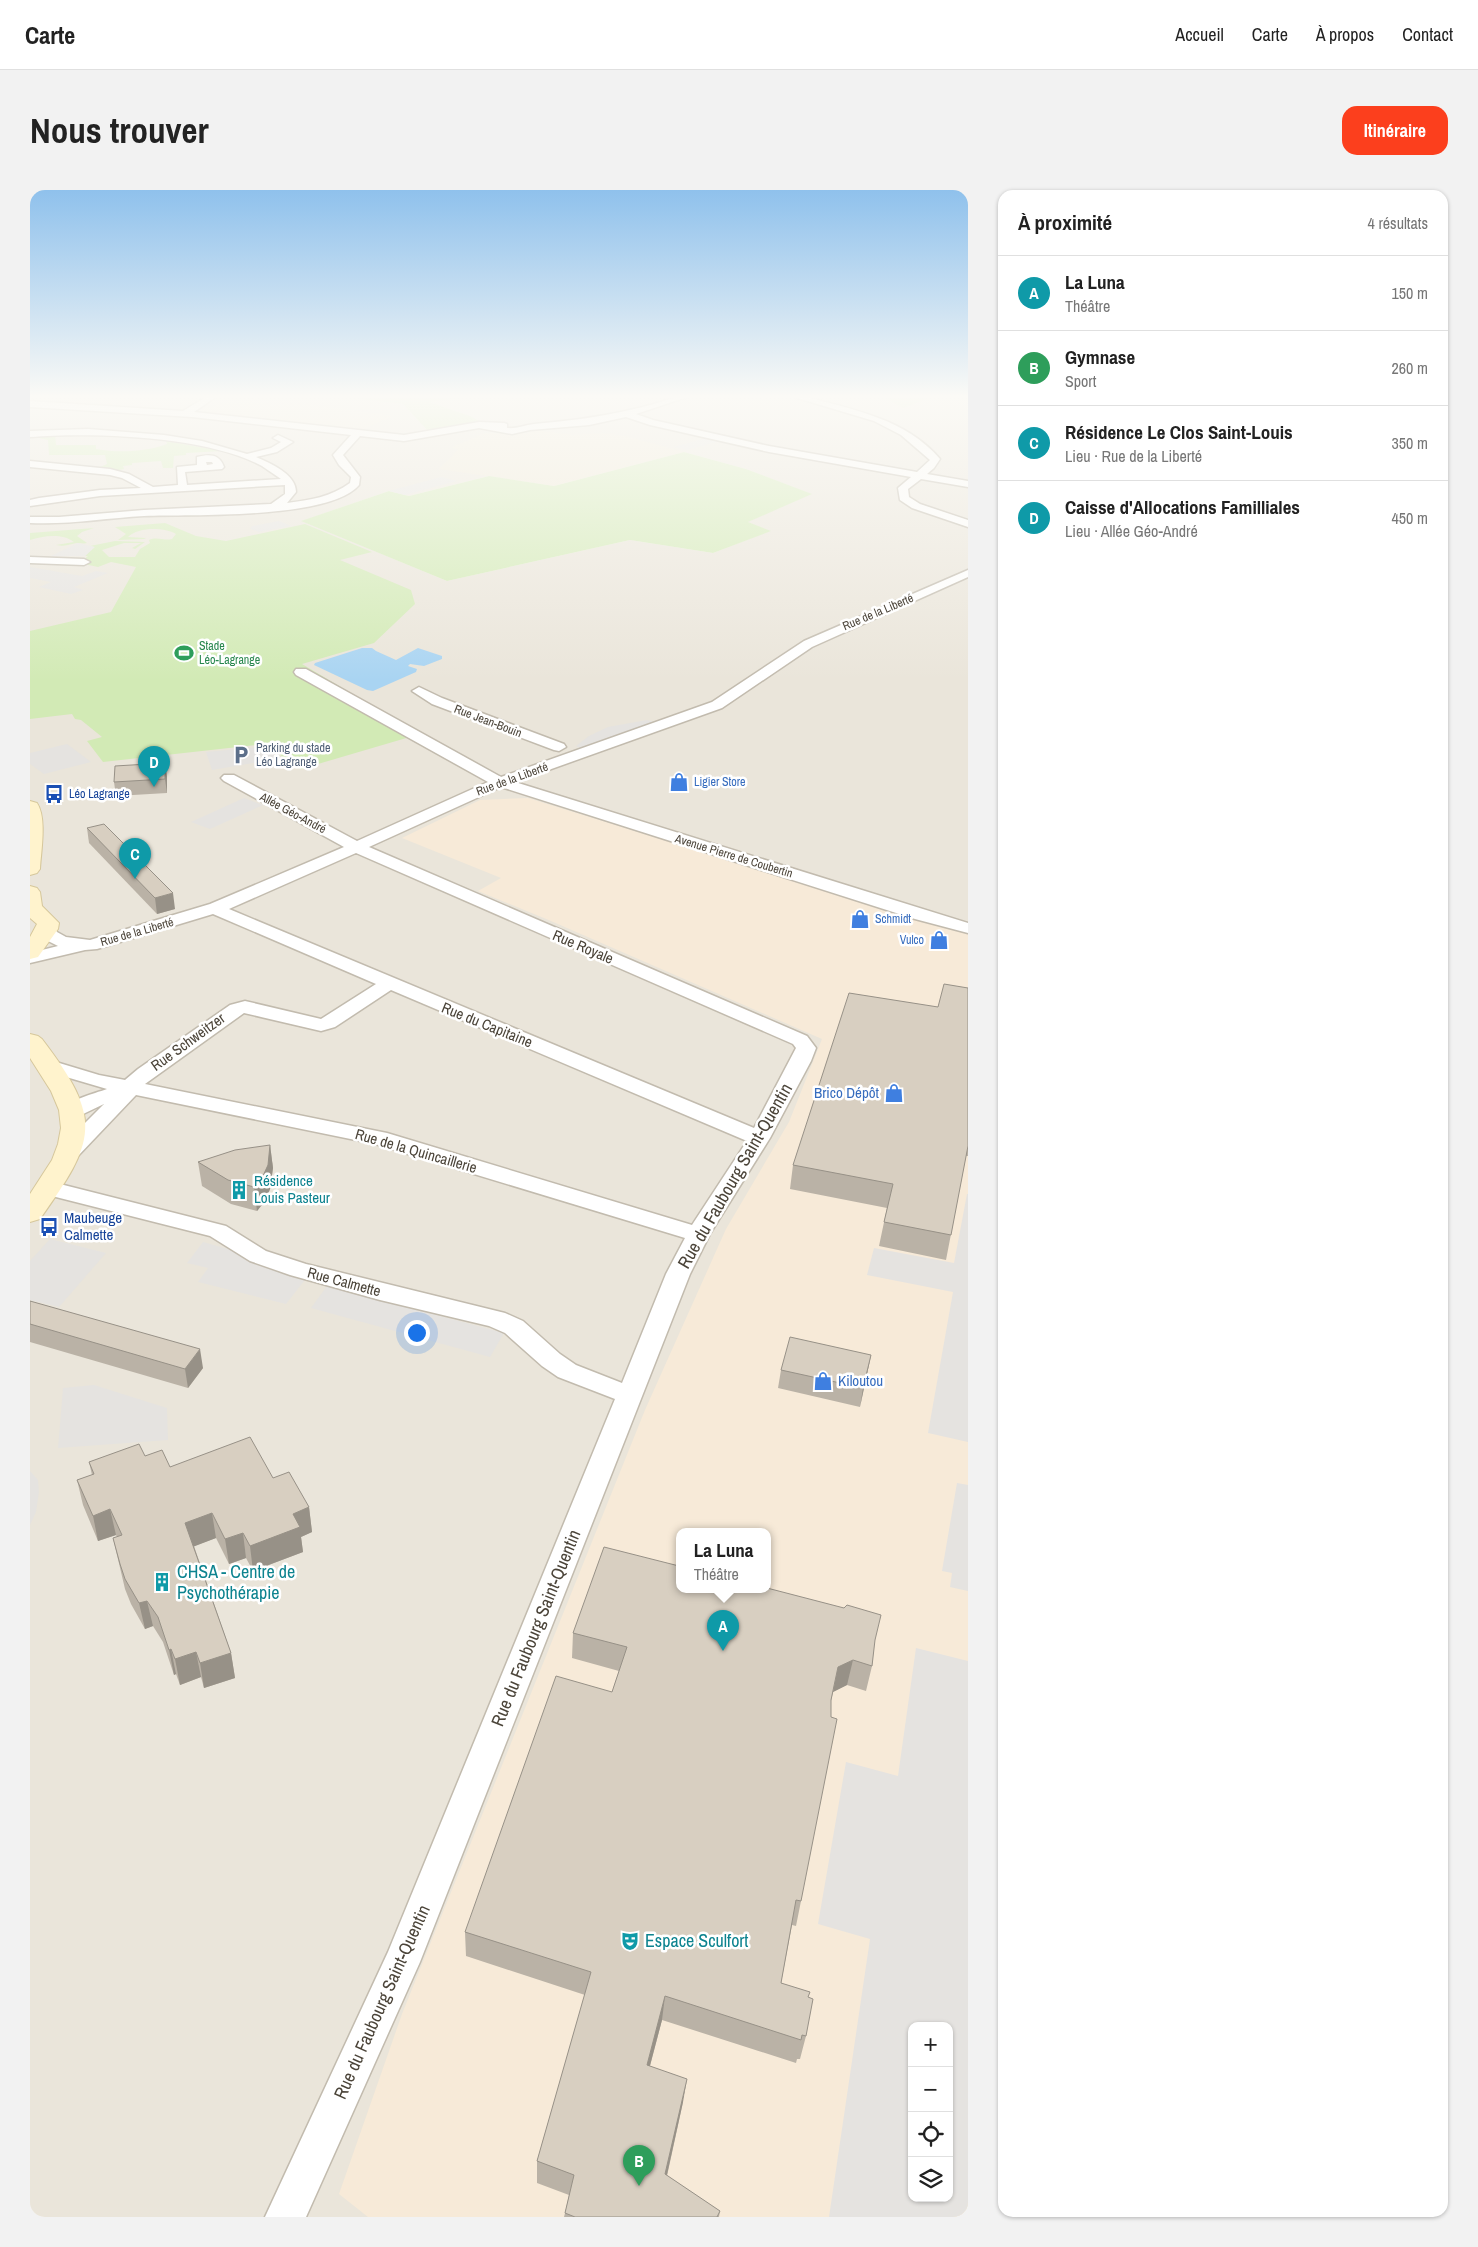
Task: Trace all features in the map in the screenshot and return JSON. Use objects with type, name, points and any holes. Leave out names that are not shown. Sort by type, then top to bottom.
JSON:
[{"type":"main road","points":[[30,807],[33,836],[30,869]]},
{"type":"main road","points":[[30,892],[32,908],[39,920],[30,952]]},
{"type":"main road","points":[[30,1042],[38,1048],[38,1061],[63,1088],[72,1112],[75,1128],[69,1152],[48,1188],[30,1213]]},
{"type":"street","points":[[30,503],[100,493],[124,492]]},
{"type":"street","points":[[143,513],[154,497],[152,492]]},
{"type":"street","points":[[272,508],[291,495],[291,492]]},
{"type":"street","points":[[30,520],[74,520],[143,513],[211,512],[272,508],[323,499],[345,492]]},
{"type":"street","points":[[902,492],[906,500],[916,506],[968,524]]},
{"type":"street","points":[[30,560],[84,562]]},
{"type":"street","name":"Rue de la Liberté","points":[[39,920],[50,935],[62,942],[91,945],[216,908],[266,888],[500,782],[717,705],[808,644],[968,573]]},
{"type":"street","name":"Avenue Pierre de Coubertin","points":[[301,672],[500,782],[921,915],[968,928]]},
{"type":"street","name":"Rue Jean-Bouin","points":[[419,691],[437,701],[559,748]]},
{"type":"street","name":"Allée Géo-André","points":[[229,778],[358,847]]},
{"type":"street","name":"Rue Royale","points":[[358,847],[800,1040],[806,1048]]},
{"type":"street","name":"Rue du Capitaine","points":[[216,908],[223,914],[388,984],[759,1138]]},
{"type":"street","points":[[30,958],[91,945]]},
{"type":"street","name":"Rue Schweitzer","points":[[129,1087],[152,1068],[237,1009],[245,1007],[321,1025],[388,984]]},
{"type":"street","name":"Rue du Faubourg Saint-Quentin","points":[[285,2217],[402,1962],[678,1274],[698,1234],[759,1138],[801,1061],[806,1048]]},
{"type":"street","name":"Rue de la Quincaillerie","points":[[38,1061],[95,1080],[379,1138],[698,1234]]},
{"type":"street","points":[[72,1112],[89,1102],[129,1087]]},
{"type":"street","points":[[69,1152],[125,1096],[129,1087]]},
{"type":"street","name":"Rue Calmette","points":[[48,1188],[218,1231],[258,1256],[298,1270],[380,1292],[496,1319],[514,1327],[532,1341],[551,1360],[567,1371],[608,1388],[629,1394]]},
{"type":"shaded area","points":[[30,492],[387,492],[302,521],[447,581],[630,540],[713,553],[770,531],[747,522],[811,494],[805,492],[968,492],[968,2217],[30,2217]]},
{"type":"shaded area","points":[[391,492],[427,492],[409,496]]},
{"type":"shaded area","points":[[391,492],[418,492],[405,495]]},
{"type":"shaded area","points":[[279,521],[291,526],[259,532],[250,529],[252,526]]},
{"type":"shaded area","points":[[78,543],[95,547],[85,556],[51,556]]},
{"type":"shaded area","points":[[30,567],[82,576],[96,571],[108,573],[74,587],[83,590],[71,594],[39,587],[51,582],[30,578]]},
{"type":"shaded area","points":[[647,720],[659,723],[585,750],[576,746],[589,736],[608,727]]},
{"type":"shaded area","points":[[67,744],[91,762],[44,774],[30,764],[30,753]]},
{"type":"shaded area","name":"Parking du stade Léo Lagrange","points":[[262,747],[263,750],[270,750],[277,759],[212,770],[206,752]]},
{"type":"shaded area","points":[[244,798],[263,805],[210,829],[191,822]]},
{"type":"shaded area","points":[[528,798],[968,933],[968,2217],[368,2217],[339,2194],[402,2014],[645,1410],[726,1229],[789,1122],[822,1039],[478,891],[501,878],[402,838],[480,800]]},
{"type":"shaded area","points":[[967,1194],[968,1442],[928,1433],[953,1292],[867,1275],[874,1248],[954,1263]]},
{"type":"shaded area","points":[[50,1239],[106,1253],[59,1307],[30,1300],[30,1261]]},
{"type":"shaded area","points":[[203,1242],[235,1251],[254,1262],[308,1276],[286,1304],[198,1282],[208,1268],[187,1263]]},
{"type":"shaded area","points":[[327,1286],[504,1333],[490,1357],[311,1308]]},
{"type":"shaded area","points":[[94,1385],[167,1408],[168,1440],[58,1448],[63,1388]]},
{"type":"shaded area","points":[[30,1471],[38,1480],[39,1492],[36,1512],[30,1525]]},
{"type":"shaded area","points":[[957,1483],[968,1485],[968,1591],[950,1587],[952,1573],[942,1571]]},
{"type":"shaded area","points":[[916,1648],[968,1661],[968,2217],[829,2217],[870,1939],[818,1924],[846,1762],[898,1776]]},
{"type":"green space","points":[[387,492],[409,496],[427,492],[806,492],[812,494],[748,522],[771,531],[713,553],[630,540],[447,581],[301,521]]},
{"type":"green space","name":"Stade Léo-Lagrange","points":[[165,523],[196,536],[226,541],[305,524],[372,552],[340,560],[411,590],[415,604],[374,643],[302,664],[420,734],[301,769],[264,744],[103,762],[87,741],[102,737],[81,720],[75,719],[72,714],[30,719],[30,631],[111,612],[136,567],[111,562],[98,567],[84,564],[88,561],[84,559],[88,556],[85,556],[94,547],[90,546],[115,541],[145,542],[135,549],[132,548],[141,543],[124,543],[102,550],[109,557],[135,557],[140,549],[150,543],[149,540],[155,538],[172,539],[176,534],[165,530],[151,529],[138,531],[128,537],[146,538],[144,539],[118,540],[126,534],[115,527]]},
{"type":"green space","points":[[94,528],[77,536],[87,543],[56,545],[74,542],[58,536],[30,540],[30,533]]},
{"type":"water","points":[[362,648],[372,648],[396,660],[418,648],[442,656],[442,659],[424,666],[410,664],[408,666],[417,669],[416,672],[373,691],[367,690],[314,665],[315,663]]},
{"type":"building","points":[[165,763],[165,779],[114,782],[115,766]]},
{"type":"building","points":[[104,824],[173,893],[155,898],[87,828]]},
{"type":"building","name":"Brico Dépôt","points":[[944,984],[968,988],[968,1146],[951,1235],[884,1222],[893,1184],[793,1165],[849,993],[938,1007]]},
{"type":"building","points":[[270,1145],[268,1165],[262,1178],[254,1187],[228,1180],[198,1162],[235,1150]]},
{"type":"building","points":[[30,1301],[200,1349],[185,1369],[30,1324]]},
{"type":"building","points":[[790,1337],[871,1355],[863,1388],[781,1370]]},
{"type":"building","name":"CHSA - Centre de Psychothérapie","points":[[250,1437],[273,1478],[289,1472],[309,1507],[293,1514],[300,1527],[250,1546],[243,1533],[225,1539],[212,1513],[185,1523],[231,1653],[200,1663],[196,1652],[175,1659],[171,1649],[169,1650],[158,1617],[147,1601],[139,1603],[125,1579],[113,1538],[122,1535],[110,1509],[93,1516],[77,1480],[94,1474],[89,1462],[139,1444],[145,1456],[162,1450],[170,1467]]},
{"type":"building","name":"Espace Sculfort","points":[[604,1547],[676,1565],[676,1593],[771,1593],[771,1589],[844,1608],[847,1605],[881,1615],[875,1640],[872,1666],[853,1660],[838,1667],[831,1700],[831,1717],[837,1719],[801,1901],[796,1900],[781,1983],[810,1992],[808,1997],[813,1999],[806,2036],[802,2035],[801,2040],[665,1996],[647,2065],[687,2079],[665,2174],[720,2211],[717,2217],[575,2217],[565,2213],[574,2175],[537,2161],[591,1972],[465,1932],[556,1676],[612,1692],[627,1647],[573,1633]]},
{"type":"place","name":"Stade Léo-Lagrange","points":[[184,653]]},
{"type":"place","name":"Parking du stade Léo Lagrange","points":[[241,755]]},
{"type":"place","name":"Ligier Store","points":[[679,782]]},
{"type":"place","name":"Caisse d'Allocations Familliales","points":[[154,787]]},
{"type":"place","name":"Léo Lagrange","points":[[54,794]]},
{"type":"place","name":"Résidence Le Clos Saint-Louis","points":[[135,879]]},
{"type":"place","name":"Schmidt","points":[[860,919]]},
{"type":"place","name":"Vulco","points":[[939,940]]},
{"type":"place","name":"Brico Dépôt","points":[[894,1093]]},
{"type":"place","name":"Résidence Louis Pasteur","points":[[239,1190]]},
{"type":"place","name":"Maubeuge Calmette","points":[[49,1227]]},
{"type":"place","name":"Kiloutou","points":[[823,1381]]},
{"type":"place","name":"CHSA - Centre de Psychothérapie","points":[[162,1582]]},
{"type":"place","name":"La Luna","points":[[723,1651]]},
{"type":"place","name":"Espace Sculfort","points":[[630,1941]]},
{"type":"place","name":"Gymnase","points":[[639,2186]]}]
